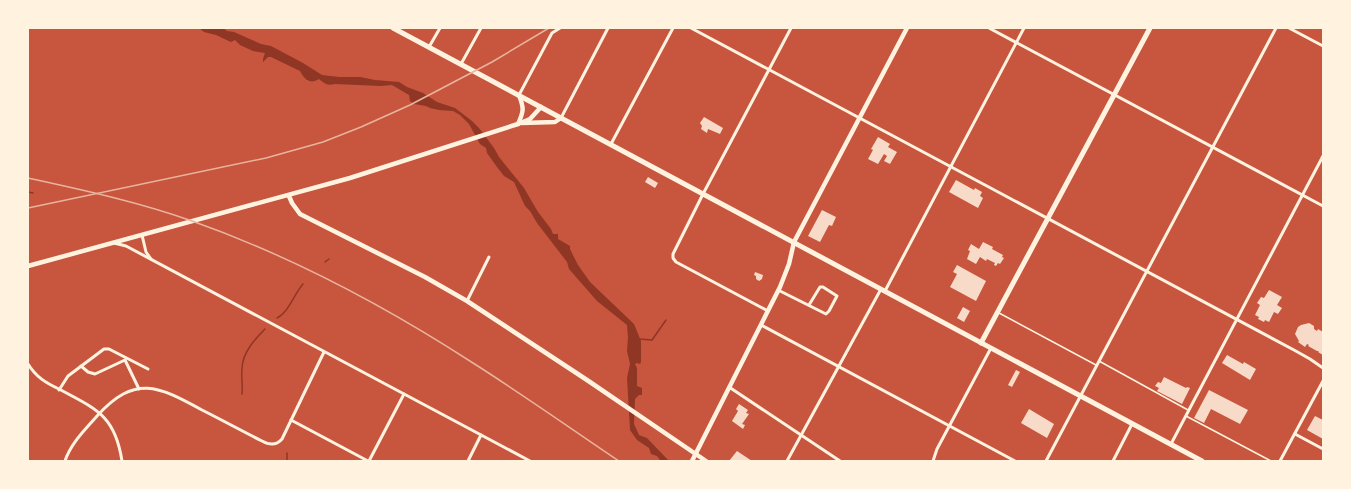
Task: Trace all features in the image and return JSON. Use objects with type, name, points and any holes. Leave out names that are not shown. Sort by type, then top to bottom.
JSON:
[{"type":"main road","points":[[393,28],[1202,461]]},
{"type":"main road","points":[[692,461],[778,290],[789,264],[794,242],[907,28]]},
{"type":"main road","points":[[981,343],[1150,28]]},
{"type":"main road","points":[[518,124],[523,113],[523,106],[519,96]]},
{"type":"main road","points":[[28,266],[112,242],[289,196],[350,178],[518,124],[530,119],[541,107]]},
{"type":"main road","points":[[518,124],[555,122],[560,118]]},
{"type":"main road","points":[[289,196],[300,214],[425,277],[466,301],[584,377],[625,407],[706,461]]},
{"type":"street","points":[[429,47],[440,28]]},
{"type":"street","points":[[461,64],[481,28]]},
{"type":"street","points":[[519,96],[552,34],[560,28]]},
{"type":"street","points":[[560,118],[608,28]]},
{"type":"street","points":[[610,144],[674,28]]},
{"type":"street","points":[[691,28],[1048,218],[1310,359],[1323,368]]},
{"type":"street","points":[[768,311],[674,260],[673,251],[791,28]]},
{"type":"street","points":[[989,28],[1323,206]]},
{"type":"street","points":[[787,461],[951,166],[1024,28]]},
{"type":"street","points":[[1046,461],[1276,28]]},
{"type":"street","points":[[1289,28],[1323,46]]},
{"type":"street","points":[[1171,444],[1323,156]]},
{"type":"street","points":[[142,235],[146,252],[152,260]]},
{"type":"street","points":[[112,242],[126,246],[530,461]]},
{"type":"street","points":[[466,301],[489,256]]},
{"type":"street","points":[[778,290],[809,306],[825,314],[827,314],[837,296],[823,287],[820,287],[809,306]]},
{"type":"street","points":[[761,325],[1015,461]]},
{"type":"street","points":[[59,390],[66,378],[106,348],[148,369]]},
{"type":"street","points":[[933,461],[937,449],[991,348]]},
{"type":"street","points":[[65,461],[74,442],[108,404],[130,391],[139,389],[156,388],[168,392],[267,444],[279,442],[324,352]]},
{"type":"street","points":[[124,358],[139,389]]},
{"type":"street","points":[[81,366],[88,372],[95,374],[124,358]]},
{"type":"street","points":[[28,364],[41,380],[85,403],[100,413],[115,433],[120,446],[122,461]]},
{"type":"street","points":[[1280,461],[1323,381]]},
{"type":"street","points":[[729,387],[840,461]]},
{"type":"street","points":[[291,420],[369,461],[404,394]]},
{"type":"street","points":[[1114,461],[1132,424]]},
{"type":"street","points":[[1295,434],[1323,449]]},
{"type":"street","points":[[468,461],[481,435]]},
{"type":"lane","points":[[998,312],[1096,366]]},
{"type":"lane","points":[[1098,361],[1189,411]]},
{"type":"lane","points":[[1186,416],[1271,461]]},
{"type":"shaded area","points":[[199,28],[223,28],[227,31],[234,32],[261,44],[271,46],[322,75],[360,77],[399,82],[407,87],[423,93],[437,102],[455,108],[472,121],[479,128],[499,157],[524,188],[553,234],[558,234],[558,239],[570,246],[578,265],[590,282],[634,324],[641,341],[641,362],[640,364],[635,364],[637,368],[637,386],[642,388],[642,395],[639,395],[635,399],[634,424],[639,435],[647,438],[669,461],[660,460],[657,456],[651,454],[649,448],[637,440],[630,430],[627,378],[630,364],[627,351],[627,325],[597,301],[569,269],[567,262],[525,206],[514,182],[504,176],[487,153],[486,148],[480,144],[469,124],[460,115],[453,111],[439,110],[414,104],[410,101],[409,95],[392,85],[328,85],[319,79],[316,81],[310,81],[305,79],[300,71],[271,57],[268,57],[263,62],[265,53],[253,51],[240,45],[235,40],[231,42],[216,35],[204,32]]},
{"type":"building","points":[[704,117],[723,128],[720,134],[708,129],[707,133],[701,129],[702,126],[700,123]]},
{"type":"building","points":[[878,137],[890,144],[888,147],[897,152],[890,164],[884,161],[887,156],[884,154],[878,164],[868,159],[873,150],[871,149]]},
{"type":"building","points":[[648,177],[658,183],[655,188],[645,182]]},
{"type":"building","points":[[956,180],[974,190],[975,188],[982,192],[980,196],[983,198],[978,208],[949,192]]},
{"type":"building","points":[[822,210],[836,217],[832,226],[829,225],[820,242],[808,236]]},
{"type":"building","points":[[983,242],[993,247],[992,249],[1003,255],[1002,257],[1004,258],[1000,264],[998,263],[996,266],[994,265],[995,263],[987,259],[986,261],[980,257],[976,264],[967,259],[970,251],[968,250],[971,244],[979,249]]},
{"type":"building","points":[[957,265],[986,281],[976,301],[950,287],[957,274],[953,272]]},
{"type":"building","points":[[755,272],[763,275],[762,279],[759,281],[756,279],[756,276],[754,275]]},
{"type":"building","points":[[1269,290],[1282,297],[1277,305],[1282,308],[1278,314],[1274,312],[1269,322],[1265,320],[1264,322],[1258,319],[1259,317],[1255,315],[1260,305],[1257,303],[1261,297],[1264,298]]},
{"type":"building","points":[[963,307],[970,311],[964,322],[957,318]]},
{"type":"building","points":[[1309,323],[1314,326],[1314,329],[1317,331],[1318,329],[1323,332],[1323,355],[1318,352],[1319,351],[1308,346],[1309,345],[1307,344],[1305,347],[1298,342],[1299,341],[1295,334],[1298,327]]},
{"type":"building","points":[[1227,355],[1256,369],[1250,380],[1222,363]]},
{"type":"building","points":[[1016,370],[1020,372],[1012,387],[1008,385]]},
{"type":"building","points":[[1164,377],[1186,388],[1190,388],[1182,404],[1157,391],[1159,388],[1155,386],[1158,382],[1161,383]]},
{"type":"building","points":[[1209,390],[1248,410],[1240,424],[1211,409],[1204,423],[1194,418]]},
{"type":"building","points":[[739,404],[748,410],[746,413],[749,414],[742,424],[745,425],[743,429],[732,421],[738,411],[736,409]]},
{"type":"building","points":[[1029,409],[1054,424],[1047,438],[1021,423]]},
{"type":"building","points":[[1315,416],[1323,420],[1323,439],[1307,430]]},
{"type":"building","points":[[737,451],[752,461],[729,461]]},
{"type":"waterway","points":[[28,192],[33,193]]},
{"type":"waterway","points":[[325,262],[329,259]]},
{"type":"waterway","points":[[277,318],[285,312],[303,284]]},
{"type":"waterway","points":[[639,339],[652,340],[666,320]]},
{"type":"waterway","points":[[242,394],[244,357],[253,342],[265,329]]},
{"type":"waterway","points":[[287,453],[287,461]]},
{"type":"railway","points":[[28,208],[266,158],[323,142],[410,105],[492,62],[549,28]]},
{"type":"railway","points":[[28,178],[111,197],[172,214],[229,235],[301,266],[372,302],[440,342],[510,387],[619,461]]}]
